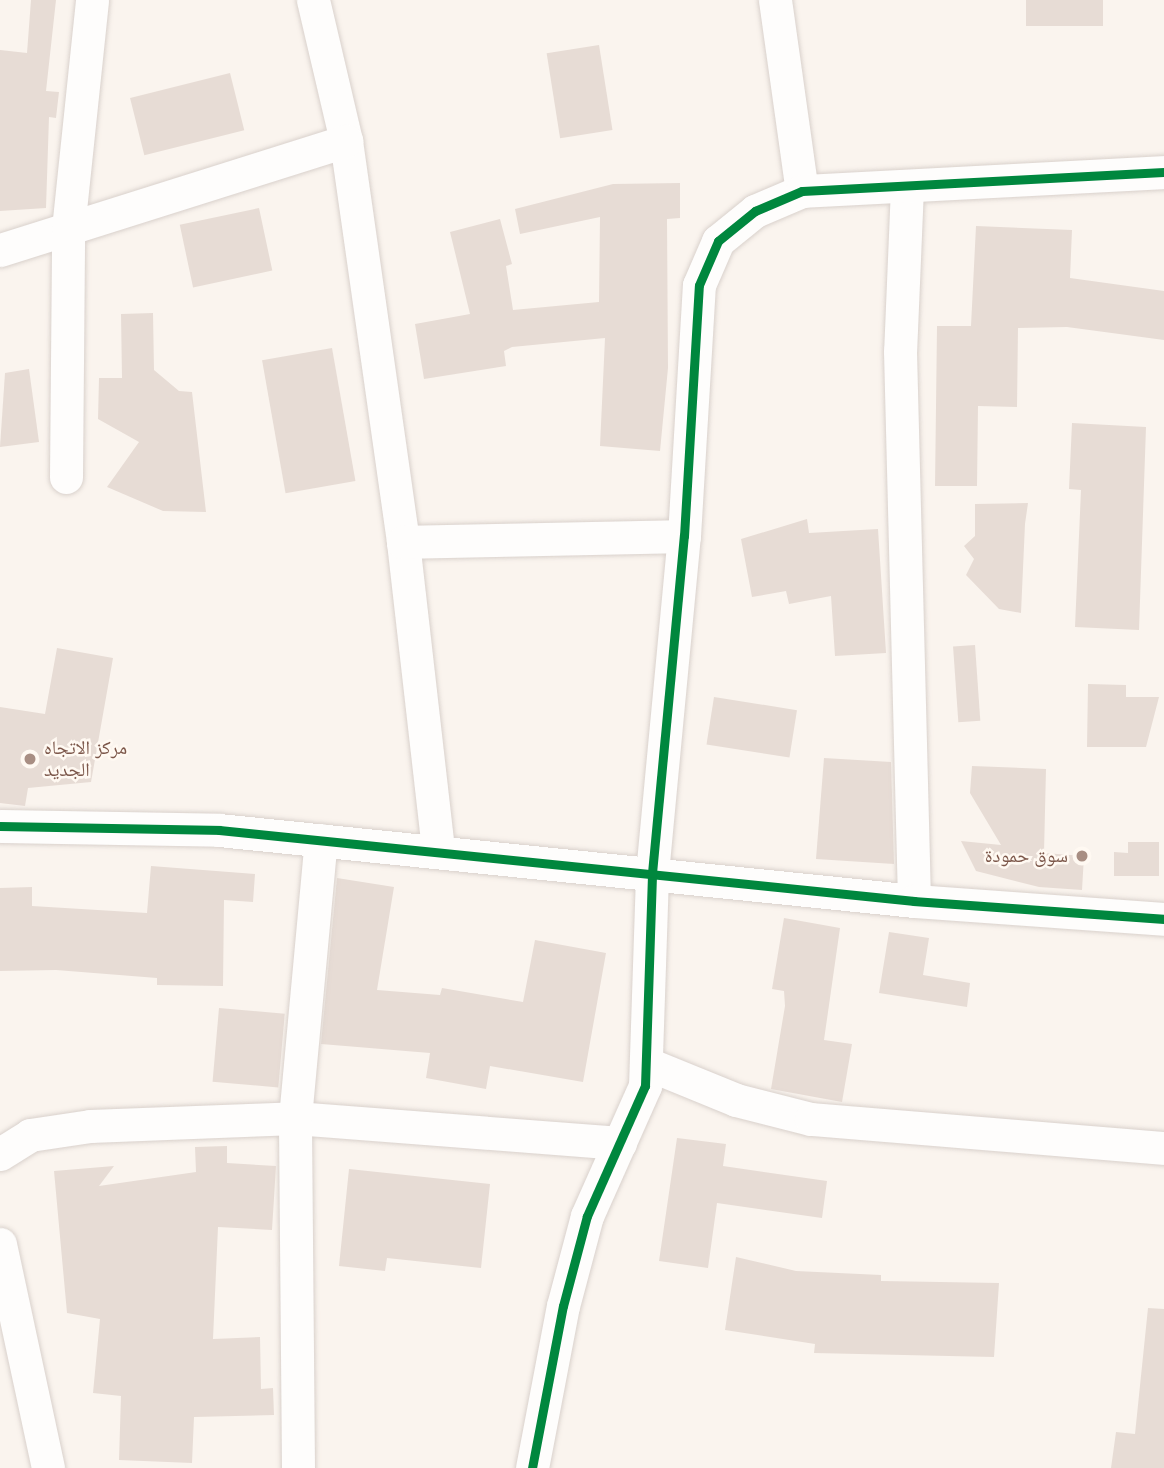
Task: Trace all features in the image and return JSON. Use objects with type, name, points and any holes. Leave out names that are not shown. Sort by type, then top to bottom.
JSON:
[{"type":"street","points":[[66,477],[68,229],[92,0]]},
{"type":"street","points":[[313,0],[346,141],[404,542],[438,850]]},
{"type":"street","points":[[775,0],[802,191]]},
{"type":"street","points":[[0,250],[346,141]]},
{"type":"street","points":[[532,1468],[563,1306],[587,1216],[636,1114],[648,1064],[652,873],[684,536],[699,285],[718,241],[755,211],[802,191],[1164,172]]},
{"type":"street","points":[[907,187],[900,351],[914,901]]},
{"type":"street","points":[[404,542],[684,536]]},
{"type":"street","points":[[0,826],[219,830],[438,850],[914,901],[1164,919]]},
{"type":"street","points":[[298,1468],[295,1118],[321,840]]},
{"type":"street","points":[[648,1064],[736,1100],[811,1119],[1164,1149]]},
{"type":"street","points":[[0,1154],[30,1135],[90,1126],[295,1118],[620,1143]]},
{"type":"street","points":[[0,1244],[48,1468]]},
{"type":"building","points":[[31,0],[56,0],[46,91],[59,92],[56,118],[49,117],[46,208],[0,211],[0,50],[27,53]]},
{"type":"building","points":[[1026,0],[1103,0],[1103,26],[1026,26]]},
{"type":"building","points":[[599,45],[612,130],[560,138],[547,53]]},
{"type":"building","points":[[230,73],[244,130],[144,155],[130,98]]},
{"type":"building","points":[[680,183],[680,218],[667,219],[668,368],[660,451],[600,446],[605,338],[512,347],[504,351],[506,366],[424,379],[415,324],[470,314],[450,232],[500,219],[512,264],[506,266],[513,310],[599,302],[600,217],[520,234],[515,209],[613,184]]},
{"type":"building","points":[[259,208],[272,271],[193,287],[180,225]]},
{"type":"building","points":[[976,226],[1072,230],[1070,278],[1164,291],[1164,340],[1067,327],[1018,328],[1017,407],[978,406],[977,486],[935,486],[937,326],[971,326]]},
{"type":"building","points":[[153,313],[154,370],[179,391],[192,392],[206,512],[163,511],[107,487],[139,442],[98,419],[99,378],[122,378],[121,314]]},
{"type":"building","points":[[332,348],[355,481],[286,493],[262,360]]},
{"type":"building","points":[[29,369],[39,442],[0,447],[5,373]]},
{"type":"building","points":[[1072,423],[1146,427],[1139,630],[1075,627],[1081,490],[1069,489]]},
{"type":"building","points":[[1028,503],[1021,613],[999,609],[966,575],[974,559],[964,546],[975,536],[975,504]]},
{"type":"building","points":[[807,519],[809,533],[878,529],[886,653],[835,656],[831,596],[789,604],[786,591],[752,597],[741,539]]},
{"type":"building","points":[[975,645],[980,721],[958,722],[953,647]]},
{"type":"building","points":[[57,648],[113,658],[91,782],[28,788],[25,806],[0,803],[0,707],[45,714]]},
{"type":"building","points":[[1088,684],[1126,685],[1126,697],[1159,697],[1146,747],[1087,747]]},
{"type":"building","points":[[714,697],[797,710],[789,758],[706,744]]},
{"type":"building","points":[[824,758],[891,762],[894,864],[816,859]]},
{"type":"building","points":[[972,766],[1046,769],[1044,853],[1084,856],[1082,890],[1039,887],[976,871],[961,841],[1001,845],[970,793]]},
{"type":"building","points":[[1128,842],[1159,842],[1159,876],[1114,876],[1114,852],[1128,853]]},
{"type":"building","points":[[151,866],[255,874],[253,902],[224,900],[223,986],[157,985],[157,978],[56,970],[0,971],[0,888],[32,887],[32,906],[147,913]]},
{"type":"building","points":[[337,878],[394,887],[377,990],[440,995],[442,988],[523,1002],[535,940],[606,953],[583,1082],[490,1066],[486,1089],[426,1078],[430,1053],[321,1044]]},
{"type":"building","points":[[784,918],[840,928],[824,1040],[852,1044],[842,1102],[771,1089],[785,1006],[784,991],[772,989]]},
{"type":"building","points":[[889,932],[929,938],[923,975],[970,983],[967,1007],[879,993]]},
{"type":"building","points":[[219,1008],[285,1014],[278,1087],[213,1082]]},
{"type":"building","points":[[677,1138],[726,1144],[723,1166],[827,1181],[822,1218],[717,1203],[708,1268],[659,1261]]},
{"type":"building","points":[[227,1146],[227,1163],[276,1166],[272,1230],[218,1227],[213,1339],[260,1337],[261,1389],[273,1388],[274,1415],[194,1417],[192,1463],[119,1460],[121,1396],[93,1393],[100,1319],[67,1313],[54,1171],[114,1166],[99,1186],[196,1172],[195,1147]]},
{"type":"building","points":[[349,1169],[490,1184],[481,1268],[387,1258],[385,1271],[339,1266]]},
{"type":"building","points":[[736,1257],[796,1271],[881,1275],[881,1281],[999,1283],[994,1357],[814,1353],[815,1344],[725,1330]]},
{"type":"building","points":[[1148,1308],[1164,1309],[1164,1468],[1111,1468],[1116,1432],[1135,1434]]},
{"type":"cycle path","points":[[532,1468],[563,1306],[587,1216],[645,1086],[652,873],[684,536],[699,285],[718,241],[755,211],[802,191],[1164,172]]},
{"type":"cycle path","points":[[0,826],[219,830],[914,901],[1164,919]]},
{"type":"place","name":"مركز الاتجاه الجديد","points":[[30,759]]},
{"type":"place","name":"سوق حمودة","points":[[1082,856]]}]
